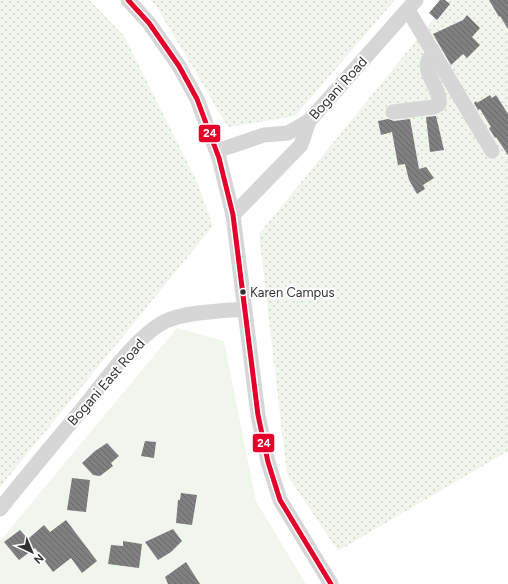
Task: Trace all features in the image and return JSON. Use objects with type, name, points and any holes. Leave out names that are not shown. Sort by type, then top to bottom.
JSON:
[{"type":"street","points":[[128,0],[148,23],[179,66],[198,99],[217,151],[233,215],[259,426],[271,475],[280,500],[331,584]]},
{"type":"street","points":[[412,5],[433,53],[492,151]]},
{"type":"street","name":"Bogani Road","points":[[217,151],[264,135],[288,133],[310,121],[412,5]]},
{"type":"street","points":[[393,112],[434,107],[439,104],[440,98],[427,71],[428,62],[433,53]]},
{"type":"street","points":[[233,215],[301,145],[310,121]]},
{"type":"street","name":"Bogani East Road","points":[[0,510],[126,356],[154,328],[177,317],[244,309]]},
{"type":"shaded area","points":[[0,0],[89,0],[124,36],[197,182],[213,226],[0,487]]},
{"type":"shaded area","points":[[150,0],[395,0],[295,116],[228,127],[155,4]]},
{"type":"shaded area","points":[[449,0],[508,0],[508,451],[338,551],[287,475],[259,234]]},
{"type":"shaded area","points":[[177,328],[224,341],[256,501],[306,584],[0,584],[0,541]]},
{"type":"building","points":[[440,0],[445,0],[450,4],[437,20],[429,13]]},
{"type":"building","points":[[489,0],[508,0],[508,29],[500,16],[499,17]]},
{"type":"building","points":[[467,15],[480,28],[472,37],[480,45],[467,58],[463,54],[451,65],[433,34],[463,20]]},
{"type":"building","points":[[490,95],[492,98],[496,95],[508,114],[508,155],[496,137],[495,138],[489,128],[491,127],[480,109],[478,110],[474,103],[476,101],[477,103]]},
{"type":"building","points":[[436,116],[444,150],[430,152],[426,117]]},
{"type":"building","points":[[388,119],[394,121],[410,119],[419,169],[426,167],[434,178],[423,185],[425,189],[417,194],[409,180],[405,164],[398,165],[392,132],[381,135],[378,121]]},
{"type":"building","points":[[145,441],[156,442],[154,458],[141,456]]},
{"type":"building","points":[[107,443],[119,456],[111,463],[113,466],[100,476],[93,475],[82,463],[95,451]]},
{"type":"building","points":[[72,478],[90,480],[86,512],[67,510]]},
{"type":"building","points":[[181,493],[197,495],[192,525],[176,523],[178,500],[180,500]]},
{"type":"building","points":[[66,520],[97,561],[82,573],[71,558],[53,572],[35,548],[19,560],[4,542],[20,530],[28,539],[44,525],[50,532]]},
{"type":"building","points":[[173,529],[182,541],[171,552],[158,560],[145,542]]},
{"type":"building","points":[[123,541],[142,544],[139,568],[108,564],[111,545],[123,546]]},
{"type":"building","points":[[186,562],[200,584],[168,584],[165,577]]},
{"type":"transit line","name":"24","points":[[128,0],[149,23],[179,66],[197,99],[219,158],[233,215],[258,415],[268,462],[280,500],[331,584]]},
{"type":"place","name":"Karen Campus","points":[[243,292]]}]
